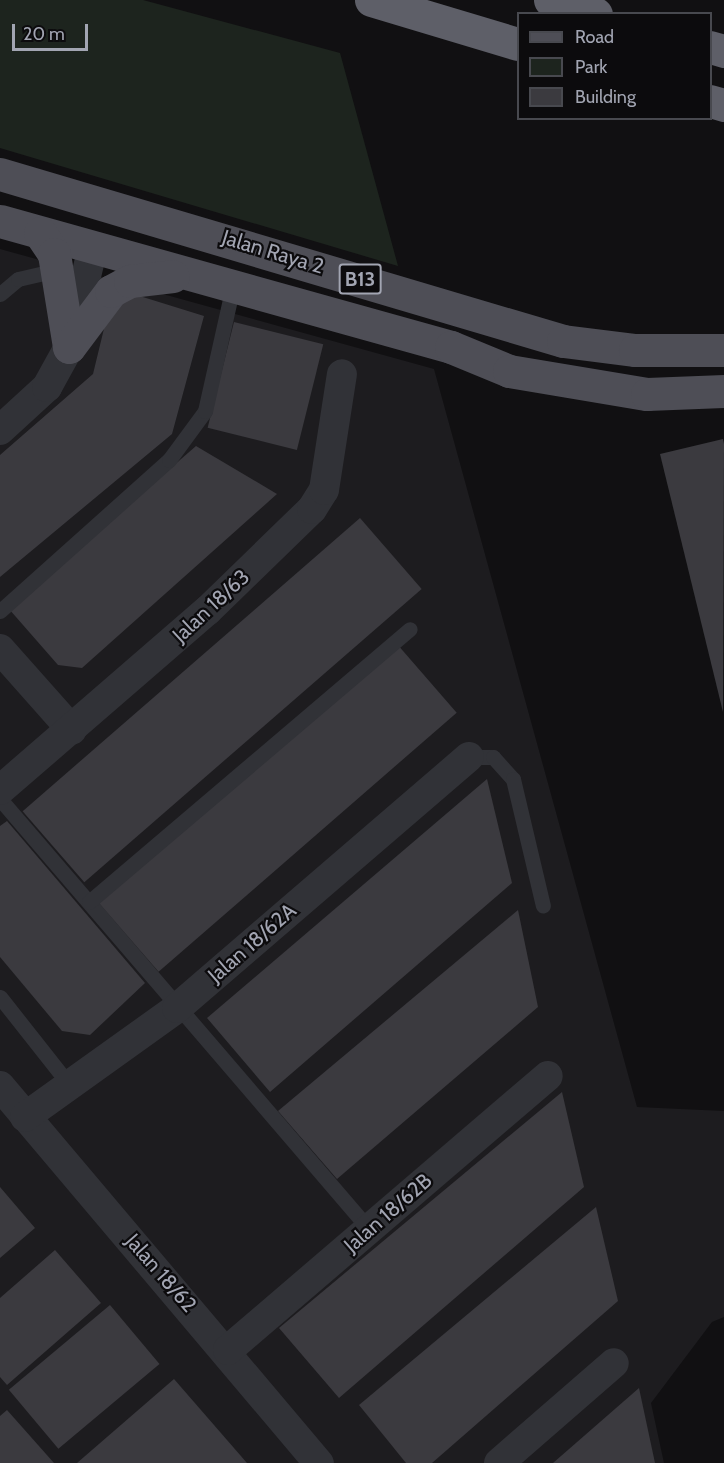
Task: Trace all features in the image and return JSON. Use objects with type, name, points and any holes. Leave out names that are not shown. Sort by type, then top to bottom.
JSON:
[{"type":"highway","points":[[371,0],[517,43]]},
{"type":"highway","points":[[550,0],[589,12]]},
{"type":"main road","name":"Jalan Raya 2","points":[[0,174],[563,341],[721,354]]},
{"type":"main road","points":[[0,178],[77,217],[92,253],[131,232],[185,227]]},
{"type":"main road","name":"Jalan Raya 2","points":[[0,221],[40,233],[92,253],[193,275],[451,347],[509,371],[601,389],[688,395],[724,391]]},
{"type":"main road","points":[[40,233],[57,270],[69,347]]},
{"type":"main road","points":[[69,347],[99,299],[111,291],[147,278],[193,275]]},
{"type":"main road","points":[[688,395],[724,417]]},
{"type":"street","points":[[0,430],[47,387],[69,347],[92,253]]},
{"type":"street","name":"Jalan 18/63","points":[[0,790],[72,730],[312,509],[324,490],[342,374]]},
{"type":"street","points":[[0,649],[72,730]]},
{"type":"street","name":"Jalan 18/62A","points":[[26,1117],[68,1083],[177,1008],[469,757]]},
{"type":"street","name":"Jalan 18/62B","points":[[228,1350],[548,1076]]},
{"type":"street","name":"Jalan 18/62","points":[[0,1086],[228,1350],[319,1463]]},
{"type":"street","points":[[499,1463],[614,1363]]},
{"type":"lane","points":[[0,294],[18,279],[57,270]]},
{"type":"lane","points":[[0,611],[169,460],[205,411],[233,286]]},
{"type":"lane","points":[[89,902],[410,629]]},
{"type":"lane","points":[[469,757],[492,757],[513,779],[543,906]]},
{"type":"lane","points":[[0,799],[369,1230]]},
{"type":"lane","points":[[0,997],[68,1083]]},
{"type":"shaded area","points":[[0,249],[434,369],[637,1107],[724,1111],[724,1317],[712,1322],[651,1403],[664,1463],[0,1463]]},
{"type":"green space","points":[[0,0],[143,0],[340,53],[398,266],[0,148]]},
{"type":"building","points":[[130,293],[204,316],[172,434],[0,577],[0,455],[93,374],[109,308]]},
{"type":"building","points":[[234,322],[323,344],[297,450],[208,428]]},
{"type":"building","points":[[723,439],[724,444],[723,712],[660,454]]},
{"type":"building","points":[[196,446],[277,494],[82,668],[58,665],[9,609]]},
{"type":"building","points":[[360,518],[422,589],[84,882],[23,811]]},
{"type":"building","points":[[397,644],[457,713],[159,972],[99,903]]},
{"type":"building","points":[[487,779],[512,883],[270,1092],[207,1018]]},
{"type":"building","points":[[7,821],[145,983],[90,1035],[62,1031],[0,957],[0,826]]},
{"type":"building","points":[[518,910],[538,1007],[337,1179],[278,1111]]},
{"type":"building","points":[[562,1092],[584,1187],[339,1398],[279,1328]]},
{"type":"building","points":[[0,1187],[35,1228],[0,1258]]},
{"type":"building","points":[[596,1207],[618,1301],[432,1463],[406,1463],[359,1405]]},
{"type":"building","points":[[55,1250],[101,1303],[7,1385],[0,1377],[0,1298]]},
{"type":"building","points":[[110,1305],[159,1364],[58,1449],[9,1390]]},
{"type":"building","points":[[174,1379],[247,1463],[77,1463]]},
{"type":"building","points":[[639,1388],[655,1463],[553,1463]]},
{"type":"building","points":[[7,1410],[54,1463],[0,1463],[0,1416]]}]
